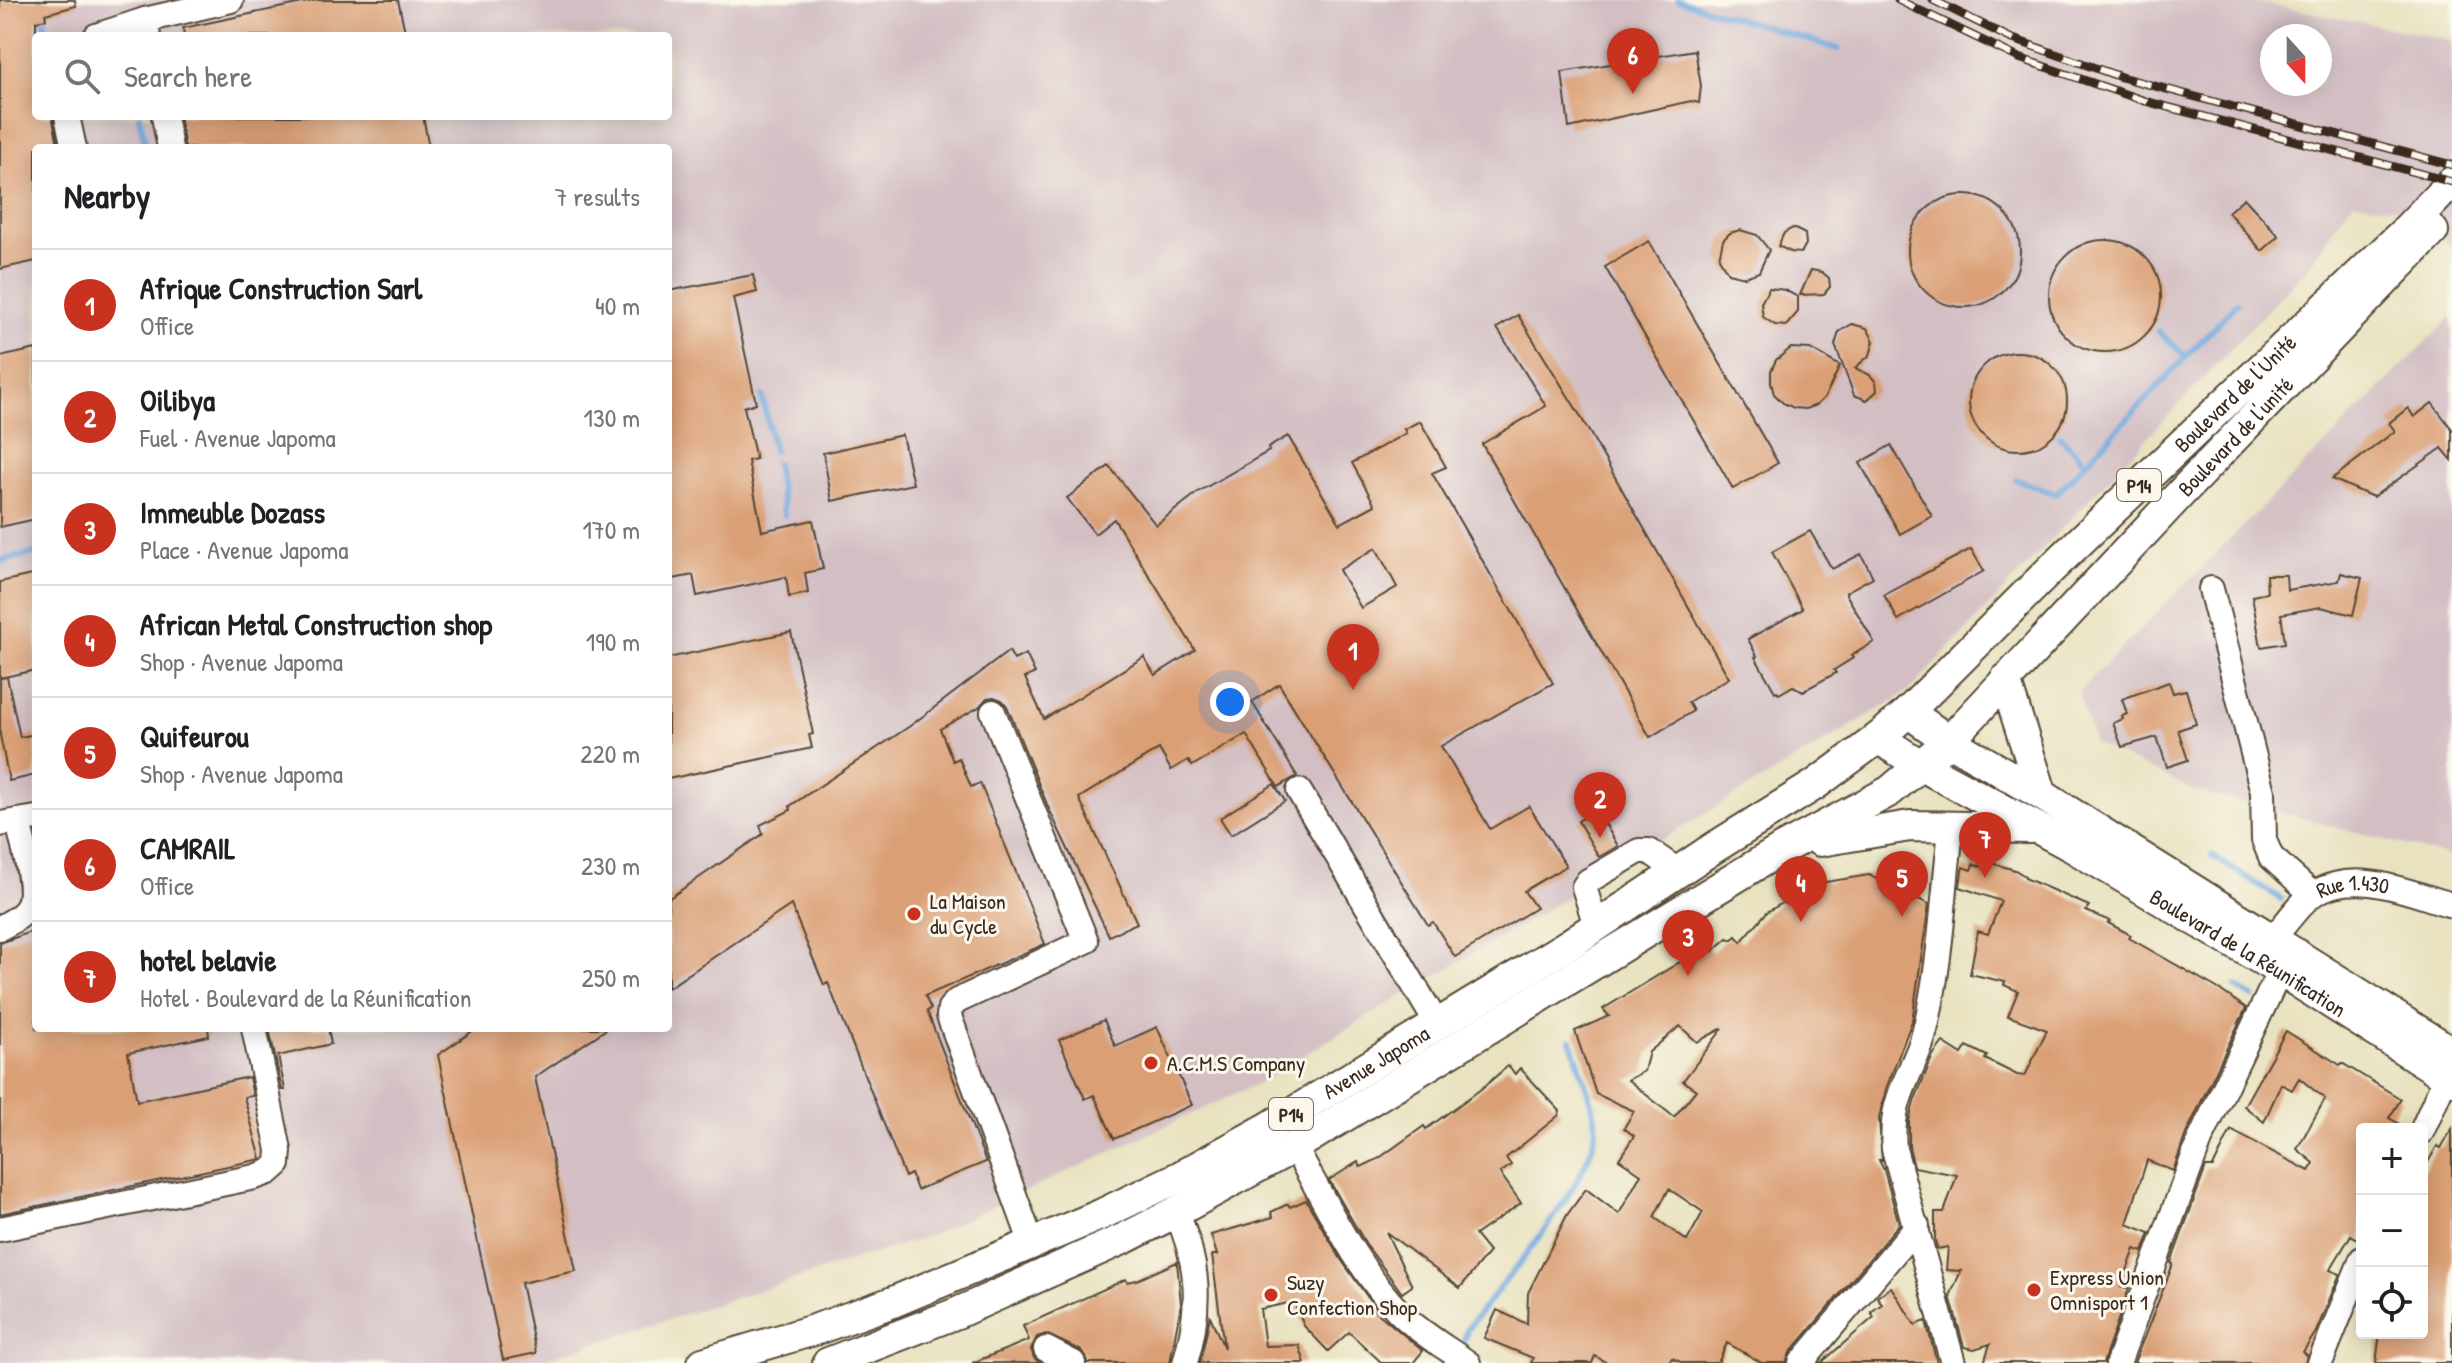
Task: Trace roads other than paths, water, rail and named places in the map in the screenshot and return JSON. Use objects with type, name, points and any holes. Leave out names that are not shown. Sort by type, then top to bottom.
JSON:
[{"type":"main road","name":"Boulevard de l'Unité","points":[[2410,240],[2452,182]]},
{"type":"main road","name":"Boulevard de l'Unité","points":[[1878,738],[2051,569],[2410,240],[2452,211]]},
{"type":"main road","name":"Boulevard de l'unité","points":[[1922,766],[1949,741],[2410,240]]},
{"type":"main road","points":[[2005,680],[2042,795]]},
{"type":"main road","points":[[1908,712],[1949,741],[2042,795],[2281,953]]},
{"type":"main road","name":"Avenue Japoma","points":[[703,1363],[814,1330],[893,1302],[1032,1244],[1181,1176],[1266,1129],[1571,943],[1816,784],[1878,738]]},
{"type":"main road","name":"Boulevard de la Réunification","points":[[1878,738],[1922,766],[2040,829],[2281,953],[2450,1069]]},
{"type":"main road","name":"Avenue Japoma","points":[[831,1363],[957,1313],[1176,1212],[1294,1147],[1782,849],[1890,791],[1922,766]]},
{"type":"main road","points":[[1782,849],[1872,831],[1952,825],[2040,829]]},
{"type":"main road","points":[[1571,943],[1587,969]]},
{"type":"street","points":[[122,32],[147,28],[231,0]]},
{"type":"street","points":[[68,120],[73,144]]},
{"type":"street","points":[[165,120],[169,144]]},
{"type":"street","points":[[2211,589],[2263,792],[2267,850],[2312,894]]},
{"type":"street","points":[[993,712],[1086,941],[957,1001],[950,1008],[949,1016],[1032,1244]]},
{"type":"street","points":[[1299,791],[1437,1024]]},
{"type":"street","points":[[0,928],[19,917],[29,905],[31,889],[18,821]]},
{"type":"street","points":[[1952,825],[1934,987],[1922,1041],[1894,1111],[1894,1149],[1953,1363]]},
{"type":"street","points":[[1596,926],[1585,893],[1584,887],[1588,881],[1639,851],[1649,851],[1678,871]]},
{"type":"street","name":"Rue 1.430","points":[[2118,1363],[2200,1140],[2281,953],[2312,894],[2339,883],[2363,881],[2452,905]]},
{"type":"street","points":[[0,1229],[269,1172],[278,1164],[279,1150],[255,1032]]},
{"type":"street","points":[[2426,1123],[2450,1069]]},
{"type":"street","points":[[1294,1147],[1377,1286],[1401,1313],[1468,1363]]},
{"type":"street","points":[[1176,1212],[1192,1250],[1197,1284],[1193,1337],[1185,1363]]},
{"type":"street","points":[[1801,1363],[1917,1226]]},
{"type":"street","points":[[2320,1363],[2359,1267]]},
{"type":"street","points":[[1046,1349],[1073,1363]]},
{"type":"waterway","points":[[40,0],[47,32]]},
{"type":"waterway","points":[[1678,0],[1838,49]]},
{"type":"waterway","points":[[140,120],[145,144]]},
{"type":"waterway","points":[[2016,479],[2056,494],[2237,303]]},
{"type":"waterway","points":[[2158,331],[2186,357]]},
{"type":"waterway","points":[[762,396],[769,428]]},
{"type":"waterway","points":[[770,434],[774,451]]},
{"type":"waterway","points":[[2059,436],[2085,462]]},
{"type":"waterway","points":[[776,463],[784,515]]},
{"type":"waterway","points":[[0,561],[32,554]]},
{"type":"waterway","points":[[2212,856],[2281,899]]},
{"type":"waterway","points":[[2236,987],[2253,997]]},
{"type":"waterway","points":[[1461,1352],[1467,1329],[1543,1233],[1578,1178],[1590,1152],[1595,1121],[1571,1040]]},
{"type":"railway","points":[[1898,0],[2019,58],[2145,101],[2452,182]]},
{"type":"railway","points":[[1933,0],[2010,38],[2121,77],[2452,165]]},
{"type":"place","name":"CAMRAIL","points":[[1633,94]]},
{"type":"place","name":"Afrique Construction Sarl","points":[[1353,690]]},
{"type":"place","name":"Oilibya","points":[[1600,838]]},
{"type":"place","name":"hotel belavie","points":[[1985,878]]},
{"type":"place","name":"La Maison du Cycle","points":[[914,914]]},
{"type":"place","name":"Quifeurou","points":[[1902,917]]},
{"type":"place","name":"African Metal Construction shop","points":[[1801,922]]},
{"type":"place","name":"Immeuble Dozass","points":[[1688,976]]},
{"type":"place","name":"A.C.M.S Company","points":[[1151,1063]]},
{"type":"place","name":"Express Union Omnisport 1","points":[[2034,1290]]},
{"type":"place","name":"Suzy Confection Shop","points":[[1271,1295]]}]
